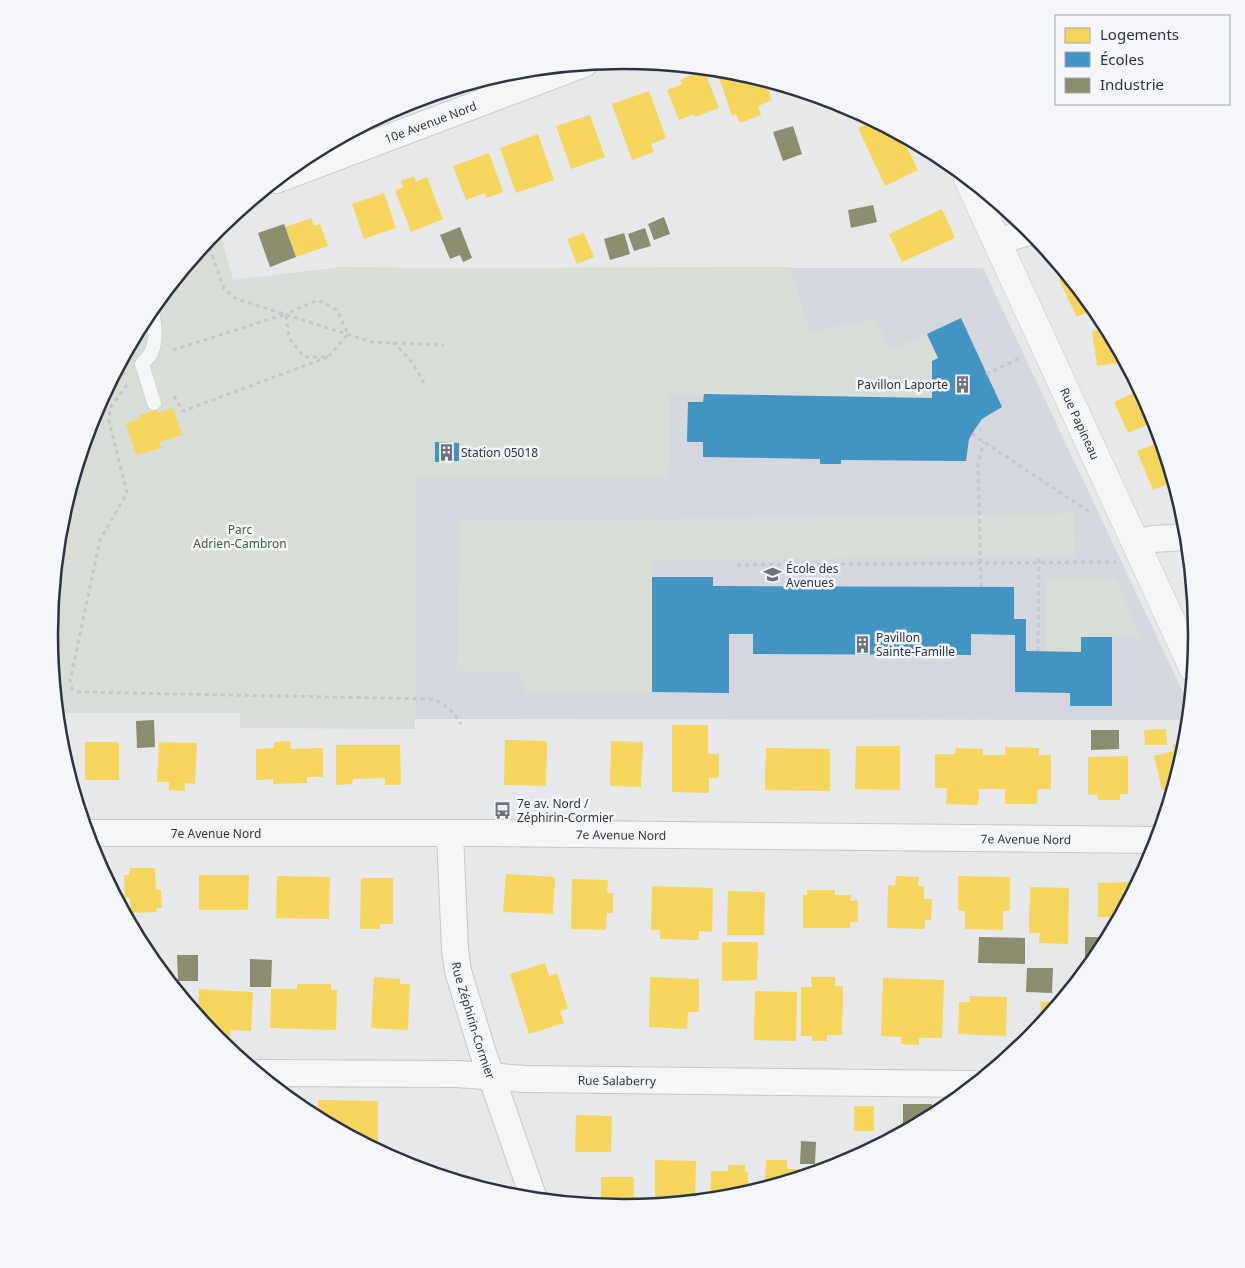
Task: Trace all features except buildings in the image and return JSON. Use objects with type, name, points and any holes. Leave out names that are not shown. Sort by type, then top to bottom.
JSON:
[{"type":"street","name":"10e Avenue Nord","points":[[299,171],[561,73]]},
{"type":"street","name":"Rue Papineau","points":[[974,193],[1187,655]]},
{"type":"street","points":[[998,243],[1022,234]]},
{"type":"street","points":[[1135,543],[1153,539],[1179,537]]},
{"type":"street","name":"7e Avenue Nord","points":[[94,834],[450,834],[1148,840]]},
{"type":"street","name":"Rue Zéphirin-Cormier","points":[[450,834],[455,949],[458,971],[491,1077],[531,1191]]},
{"type":"street","name":"Rue Salaberry","points":[[268,1073],[457,1074],[525,1080],[963,1084]]},
{"type":"lane","points":[[154,319],[154,341],[146,361],[154,403]]},
{"type":"path","points":[[210,248],[224,289],[237,299],[372,342],[444,345]]},
{"type":"path","points":[[348,334],[337,310],[318,300],[286,314],[146,361],[110,408],[108,421],[127,493],[100,540],[70,681],[72,689],[78,692],[430,699],[441,702],[452,710],[461,724]]},
{"type":"path","points":[[286,314],[290,338],[304,357],[328,357]]},
{"type":"path","points":[[174,396],[183,411],[328,357],[348,334]]},
{"type":"path","points":[[393,342],[412,362],[424,383]]},
{"type":"path","points":[[986,374],[1020,358]]},
{"type":"path","points":[[972,434],[1094,514]]},
{"type":"path","points":[[981,587],[978,464],[984,442]]},
{"type":"path","points":[[1038,651],[1039,556]]},
{"type":"path","points":[[737,565],[1116,562]]},
{"type":"shaded area","name":"École des Avenues","points":[[445,268],[983,268],[1184,695],[1181,720],[415,719],[416,478],[441,478]]},
{"type":"green space","name":"Parc Adrien-Cambron","points":[[221,236],[233,280],[340,267],[790,267],[810,332],[876,318],[889,351],[927,334],[938,358],[932,361],[932,398],[670,394],[669,478],[416,478],[415,729],[240,728],[240,713],[63,713],[59,671],[59,597],[62,560],[68,524],[87,452],[116,384],[133,351],[174,290]]},
{"type":"green space","points":[[1074,513],[1075,556],[652,561],[652,692],[526,692],[517,672],[457,671],[460,520],[519,521]]},
{"type":"green space","points":[[1046,578],[1116,578],[1141,637],[1081,637],[1081,652],[1046,651]]},
{"type":"place","name":"Pavillon Laporte","points":[[962,384]]},
{"type":"place","name":"Station 05018","points":[[447,452]]},
{"type":"place","name":"École des Avenues","points":[[772,575]]},
{"type":"place","name":"Pavillon Sainte-Famille","points":[[862,644]]},
{"type":"place","name":"7e av. Nord / Zéphirin-Cormier","points":[[503,810]]}]
